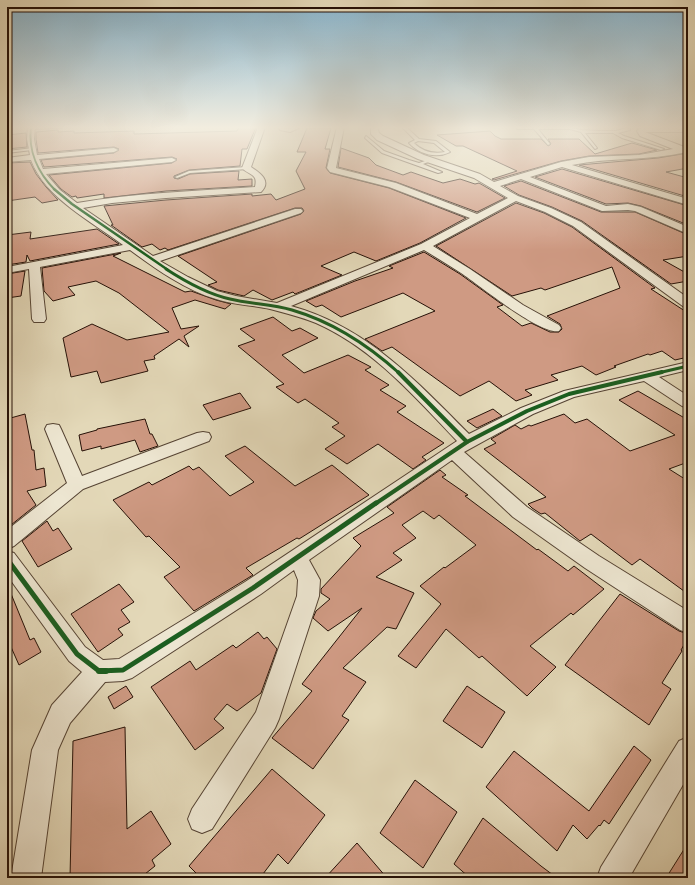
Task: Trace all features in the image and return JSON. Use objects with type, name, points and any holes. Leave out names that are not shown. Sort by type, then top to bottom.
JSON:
[{"type":"street","points":[[39,168],[40,172],[58,194],[151,260],[214,294],[229,299],[277,306],[332,326],[375,352],[413,386],[460,446],[520,512],[592,562],[688,623]]},
{"type":"street","points":[[40,172],[81,168]]},
{"type":"street","points":[[74,206],[112,200],[166,195],[258,190],[260,188],[261,180],[258,175],[247,168]]},
{"type":"street","points":[[331,168],[345,175],[361,176],[381,181],[478,218]]},
{"type":"street","points":[[454,168],[478,176],[501,191],[548,210],[577,224],[688,304]]},
{"type":"street","points":[[493,185],[550,168]]},
{"type":"street","points":[[578,168],[688,202]]},
{"type":"street","points":[[523,177],[605,209],[610,210],[628,207],[638,209],[688,231]]},
{"type":"street","points":[[277,306],[425,246],[516,198]]},
{"type":"street","points":[[151,260],[298,211]]},
{"type":"street","points":[[7,270],[132,246]]},
{"type":"street","points":[[425,246],[466,271],[518,308],[554,328]]},
{"type":"street","points":[[34,265],[40,319]]},
{"type":"street","points":[[7,559],[77,654],[99,671],[123,670],[254,588],[297,556],[460,446],[527,411],[569,394],[688,366]]},
{"type":"street","points":[[647,376],[688,403]]},
{"type":"street","points":[[53,429],[77,485]]},
{"type":"street","points":[[7,541],[77,485],[203,437]]},
{"type":"street","points":[[202,819],[266,719],[308,596],[309,580],[297,556]]},
{"type":"street","points":[[26,878],[45,750],[61,714],[99,671]]},
{"type":"street","points":[[612,878],[688,750]]},
{"type":"lane","points":[[177,177],[189,172],[242,168]]},
{"type":"lane","points":[[430,168],[440,172]]},
{"type":"building","points":[[7,168],[33,168],[46,187],[58,200],[42,203],[35,197],[7,201]]},
{"type":"building","points":[[118,168],[211,168],[189,170],[174,176],[174,178],[178,179],[190,174],[239,171],[238,180],[252,179],[252,186],[166,191],[104,198],[104,194],[77,198],[76,196],[72,197],[61,189],[49,175]]},
{"type":"building","points":[[297,168],[326,168],[330,173],[389,188],[466,218],[420,243],[376,261],[354,252],[321,266],[342,275],[295,294],[293,292],[272,300],[253,290],[244,296],[218,290],[208,285],[217,282],[178,256],[301,214],[304,211],[302,208],[295,208],[168,250],[165,248],[160,250],[152,244],[142,247],[111,225],[113,225],[104,206],[252,194],[252,196],[271,194],[276,200],[305,189],[296,171]]},
{"type":"building","points":[[343,168],[385,168],[403,175],[411,172],[443,183],[460,179],[475,184],[479,183],[505,198],[477,212],[396,182]]},
{"type":"building","points":[[511,168],[535,168],[494,180],[492,179],[517,171]]},
{"type":"building","points":[[590,168],[686,168],[666,172],[688,178],[688,197]]},
{"type":"building","points":[[562,169],[688,206],[688,225],[641,206],[628,203],[606,204],[535,177]]},
{"type":"building","points":[[521,181],[601,212],[635,212],[688,235],[688,256],[663,260],[688,274],[688,281],[671,284],[582,221],[552,207],[519,195],[504,186]]},
{"type":"building","points":[[516,203],[544,213],[572,227],[655,288],[651,289],[688,313],[688,357],[675,360],[662,351],[650,355],[648,354],[614,366],[616,367],[596,375],[582,366],[551,375],[558,380],[525,390],[532,395],[516,401],[489,381],[460,396],[392,347],[382,351],[365,339],[435,311],[403,293],[341,317],[322,305],[316,307],[306,301],[355,281],[393,268],[389,266],[424,252],[460,274],[503,305],[497,307],[522,326],[531,323],[550,332],[559,332],[562,329],[560,324],[547,316],[620,288],[612,267],[545,290],[541,288],[512,296],[436,246]]},
{"type":"building","points":[[97,229],[119,244],[30,261],[27,255],[26,262],[7,265],[7,235],[31,232],[30,239]]},
{"type":"building","points":[[121,253],[113,256],[185,292],[191,291],[231,304],[225,309],[195,300],[172,308],[181,329],[199,326],[184,336],[189,347],[179,339],[154,356],[155,359],[144,361],[148,371],[101,383],[97,371],[71,377],[63,338],[92,324],[127,340],[169,332],[119,293],[96,281],[68,287],[75,295],[53,301],[44,291],[42,268]]},
{"type":"building","points":[[25,271],[21,296],[7,298],[7,274]]},
{"type":"building","points":[[273,317],[292,331],[300,328],[318,338],[282,355],[304,373],[348,355],[371,367],[365,370],[389,385],[380,390],[406,406],[397,412],[444,443],[422,457],[426,460],[413,469],[378,444],[347,464],[325,449],[345,436],[332,427],[339,423],[305,399],[298,403],[276,387],[284,384],[238,346],[255,340],[240,329]]},
{"type":"building","points":[[638,391],[688,420],[688,462],[669,469],[688,481],[688,594],[640,559],[632,565],[591,534],[580,541],[545,513],[541,514],[532,508],[528,504],[546,497],[484,449],[496,443],[491,439],[515,425],[521,429],[564,414],[575,423],[587,419],[630,451],[675,435],[619,400]]},
{"type":"building","points":[[240,393],[251,408],[213,420],[203,405]]},
{"type":"building","points":[[493,409],[502,416],[477,428],[467,421]]},
{"type":"building","points":[[25,414],[32,450],[34,450],[36,470],[44,468],[46,486],[27,491],[36,505],[11,525],[7,517],[7,419]]},
{"type":"building","points":[[145,419],[150,434],[152,434],[158,446],[140,452],[135,440],[101,449],[101,446],[82,451],[79,435],[97,429]]},
{"type":"building","points":[[245,446],[295,486],[332,465],[369,495],[299,539],[297,538],[246,568],[253,575],[194,611],[164,577],[180,567],[149,536],[146,537],[113,500],[149,482],[152,485],[189,466],[193,470],[199,467],[230,496],[254,482],[225,456]]},
{"type":"building","points":[[440,470],[446,475],[442,477],[468,495],[465,496],[537,550],[538,549],[568,571],[574,566],[604,589],[573,615],[571,613],[530,646],[556,667],[527,696],[482,656],[479,658],[446,629],[416,668],[398,656],[441,604],[420,586],[476,545],[439,515],[434,519],[423,511],[402,525],[416,538],[393,553],[402,560],[376,577],[414,593],[396,629],[387,627],[343,668],[366,682],[342,716],[349,720],[313,769],[272,738],[312,691],[302,684],[362,608],[328,631],[313,618],[316,611],[330,599],[321,593],[321,589],[361,546],[353,538],[394,513],[387,507]]},
{"type":"building","points":[[47,521],[53,531],[58,528],[72,549],[38,567],[22,541]]},
{"type":"building","points":[[7,584],[30,640],[34,638],[41,652],[19,665],[7,638]]},
{"type":"building","points":[[119,584],[134,602],[121,610],[130,622],[118,629],[123,635],[98,652],[71,614]]},
{"type":"building","points":[[620,594],[679,631],[688,634],[688,638],[681,650],[682,651],[662,683],[671,689],[649,725],[565,665]]},
{"type":"building","points":[[258,632],[264,639],[267,637],[277,649],[261,693],[237,711],[227,704],[214,719],[224,728],[195,750],[151,687],[190,661],[196,670],[233,645],[236,648]]},
{"type":"building","points":[[126,686],[133,697],[114,709],[108,697]]},
{"type":"building","points":[[467,686],[505,712],[482,748],[443,721]]},
{"type":"building","points":[[125,727],[127,829],[151,811],[171,844],[152,860],[155,866],[140,878],[70,878],[73,741]]},
{"type":"building","points":[[634,746],[651,760],[609,824],[604,820],[587,839],[573,825],[557,851],[486,787],[514,751],[589,811]]},
{"type":"building","points":[[272,769],[325,815],[288,864],[278,854],[260,878],[201,878],[189,866]]},
{"type":"building","points":[[415,780],[457,812],[423,868],[380,833]]},
{"type":"building","points":[[483,818],[557,878],[470,878],[454,864]]},
{"type":"building","points":[[357,843],[387,878],[325,878]]},
{"type":"building","points":[[688,843],[688,878],[666,878]]},
{"type":"cycle path","points":[[39,168],[50,185],[72,204],[156,263],[184,280],[213,294],[228,299],[293,310],[346,333],[379,356],[410,383],[467,442]]},
{"type":"cycle path","points":[[7,559],[77,654],[99,671],[123,670],[253,588],[467,442],[527,411],[569,394],[688,366]]}]
